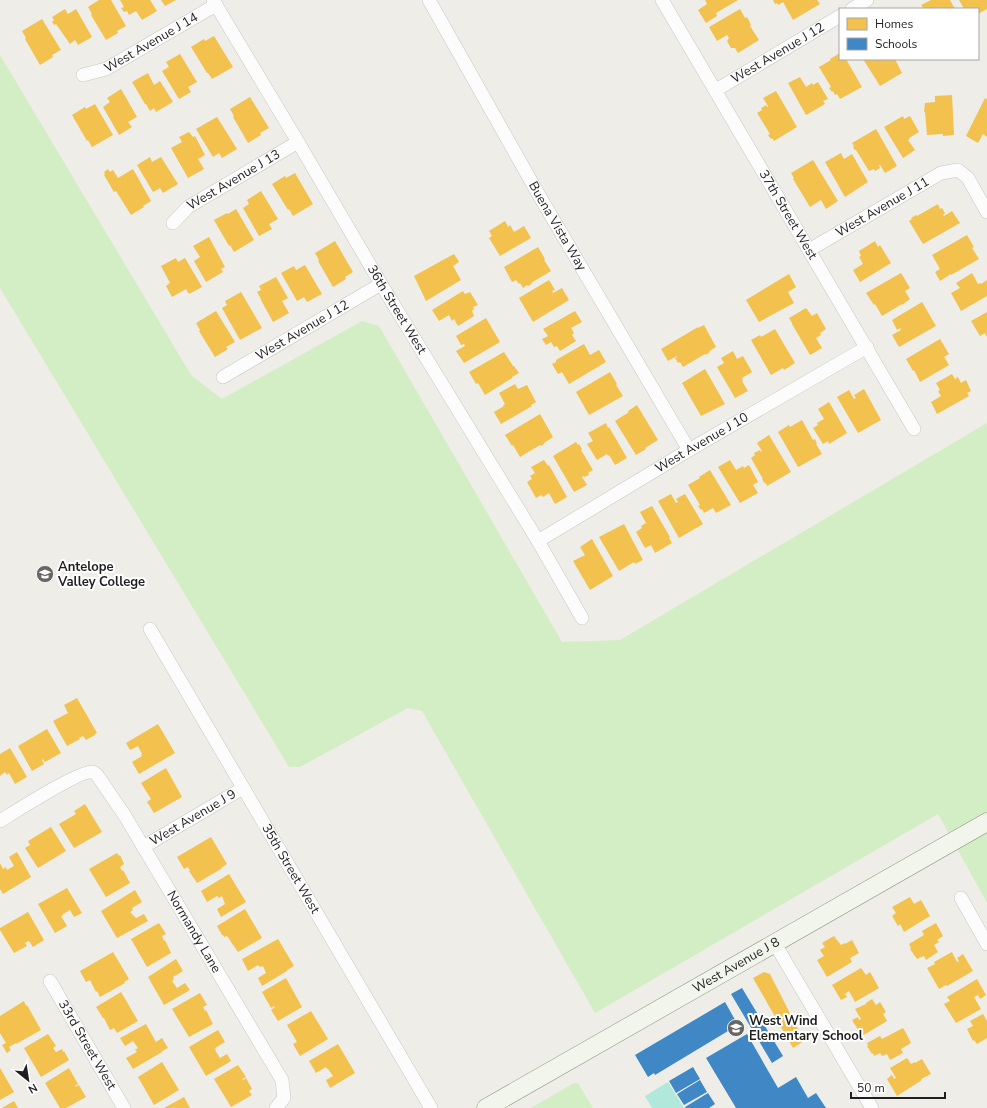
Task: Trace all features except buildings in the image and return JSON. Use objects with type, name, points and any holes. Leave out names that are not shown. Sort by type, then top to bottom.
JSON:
[{"type":"street","name":"Buena Vista Way","points":[[429,0],[540,197],[689,450]]},
{"type":"street","name":"37th Street West","points":[[662,0],[914,429]]},
{"type":"street","name":"West Avenue J 14","points":[[84,75],[106,69],[215,2]]},
{"type":"street","name":"36th Street West","points":[[215,2],[381,284],[538,541],[582,618]]},
{"type":"street","name":"West Avenue J 12","points":[[716,90],[839,17]]},
{"type":"street","name":"West Avenue J 13","points":[[173,223],[188,207],[298,142]]},
{"type":"street","name":"West Avenue J 11","points":[[809,250],[941,173],[958,170],[968,178],[987,212]]},
{"type":"street","name":"West Avenue J 12","points":[[223,376],[381,284]]},
{"type":"street","name":"West Avenue J 10","points":[[538,541],[689,450],[867,347]]},
{"type":"street","name":"35th Street West","points":[[150,629],[431,1108]]},
{"type":"street","name":"Normandy Lane","points":[[0,822],[48,792],[83,773],[91,772],[97,775],[125,816],[282,1080],[280,1103]]},
{"type":"street","name":"West Avenue J 9","points":[[143,847],[243,788]]},
{"type":"street","name":"West Avenue J 8","points":[[486,1108],[987,822]]},
{"type":"street","points":[[961,898],[987,944]]},
{"type":"street","points":[[775,944],[872,1108]]},
{"type":"street","name":"33rd Street West","points":[[50,981],[124,1108]]},
{"type":"green space","points":[[0,55],[191,375],[222,399],[362,321],[379,326],[562,642],[620,640],[987,423],[987,903],[938,814],[595,1013],[422,711],[408,708],[300,767],[289,767],[0,288]]},
{"type":"green space","points":[[668,1082],[684,1108],[652,1108],[645,1096]]},
{"type":"green space","points":[[574,1083],[578,1083],[593,1108],[531,1108]]},
{"type":"place","name":"Antelope Valley College","points":[[45,574]]},
{"type":"place","name":"West Wind Elementary School","points":[[736,1028]]}]
